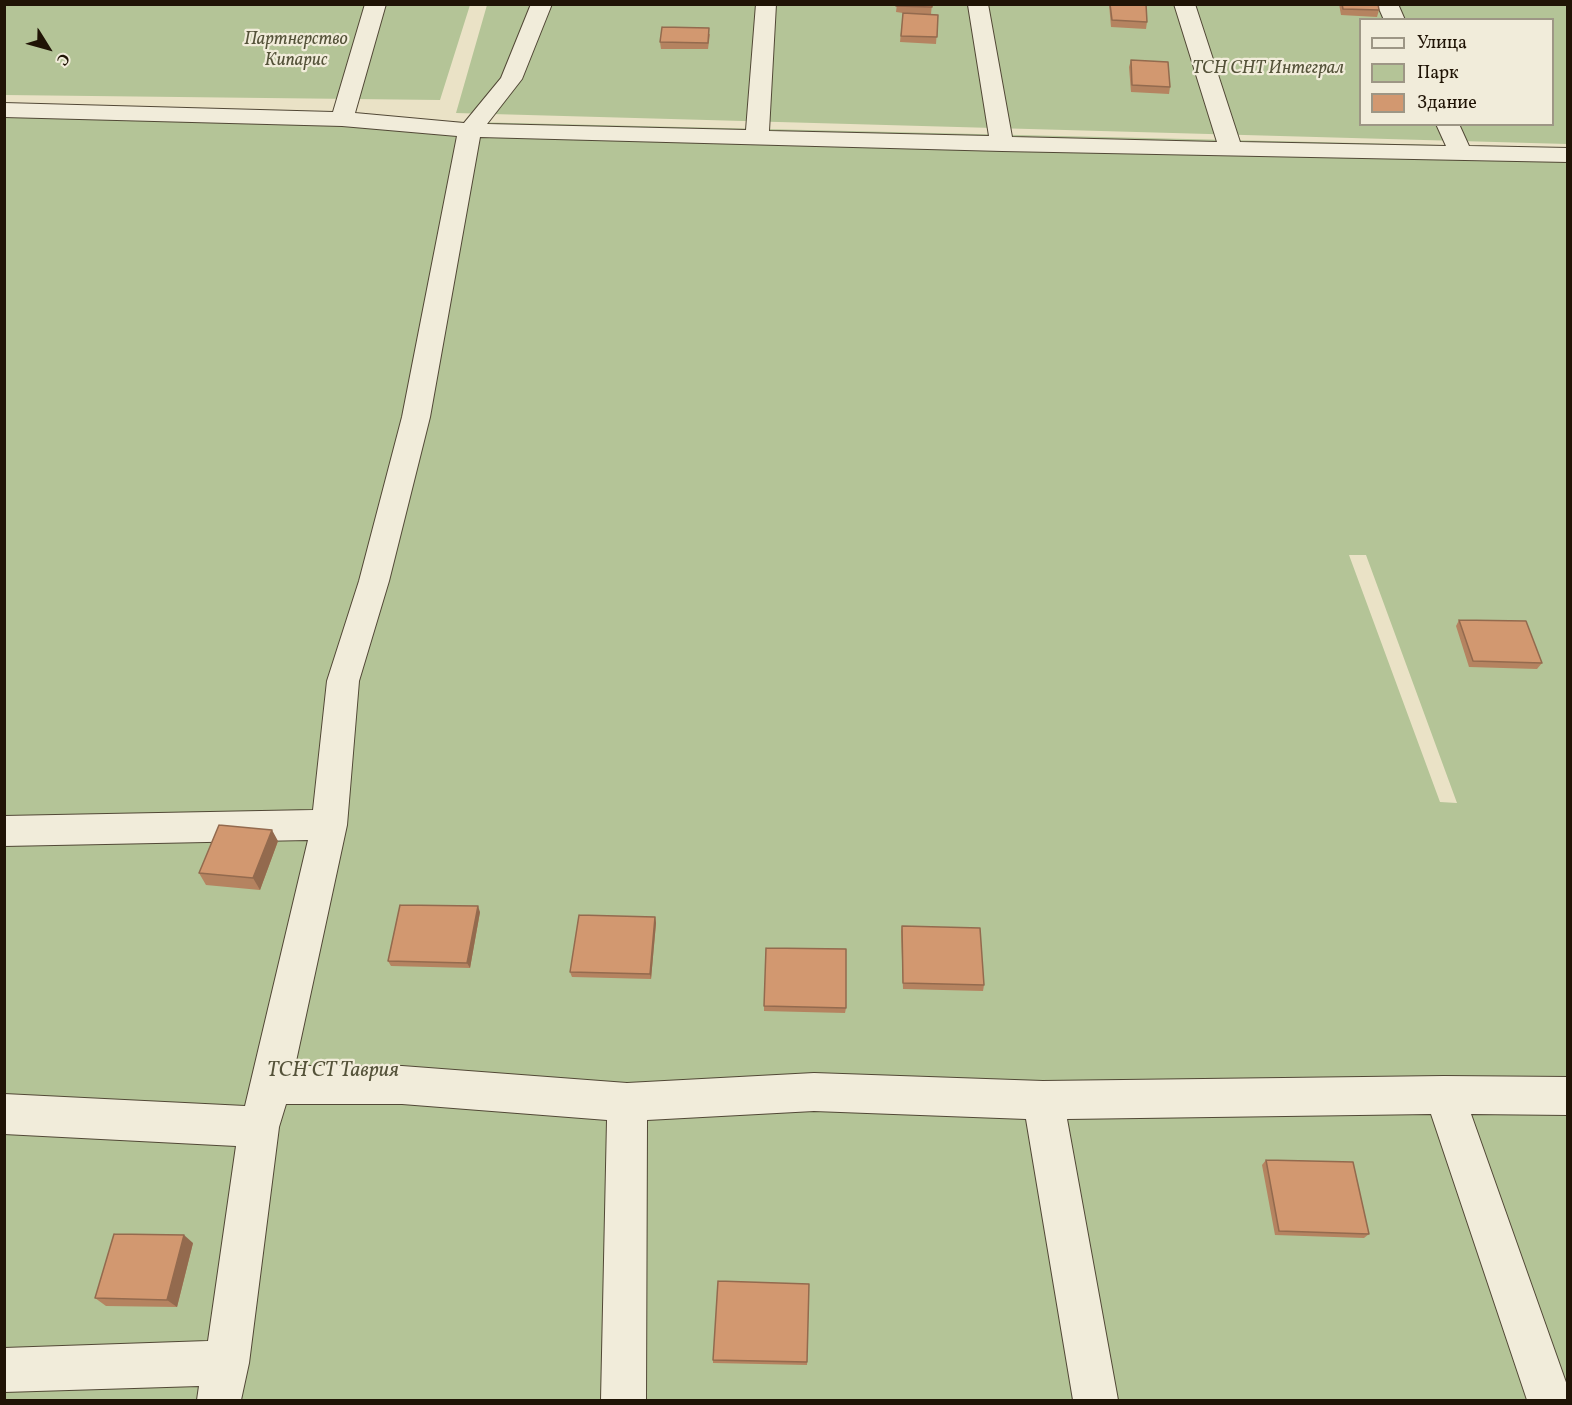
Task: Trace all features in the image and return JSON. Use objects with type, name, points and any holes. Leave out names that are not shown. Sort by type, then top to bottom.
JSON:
[{"type":"street","points":[[342,119],[376,4]]},
{"type":"street","points":[[4,1371],[223,1382],[259,1127],[271,1085],[328,825],[343,681],[374,581],[416,417],[470,130],[511,79],[542,4]]},
{"type":"street","points":[[757,137],[766,4]]},
{"type":"street","points":[[1184,4],[1231,149]]},
{"type":"street","points":[[1387,4],[1394,18]]},
{"type":"street","points":[[978,5],[1002,144]]},
{"type":"street","points":[[4,110],[342,119],[470,130],[1002,144],[1568,155]]},
{"type":"street","points":[[1447,126],[1461,153]]},
{"type":"street","points":[[4,831],[328,825]]},
{"type":"street","points":[[271,1085],[402,1084],[627,1102],[814,1092],[1043,1100],[1444,1095],[1568,1096]]},
{"type":"street","points":[[1444,1095],[1549,1401]]},
{"type":"street","points":[[1043,1100],[1096,1401]]},
{"type":"street","points":[[623,1401],[627,1102]]},
{"type":"street","points":[[4,1114],[259,1127]]},
{"type":"green space","name":"Партнерство Кипарис","points":[[5,5],[470,5],[440,100],[5,95]]},
{"type":"green space","name":"ТСН СНТ Интеграл","points":[[487,5],[1567,5],[1567,144],[456,113]]},
{"type":"green space","name":"ТСН СТ Таврия","points":[[5,111],[1567,148],[1567,1400],[5,1400]],"holes":[[[1349,555],[1366,555],[1457,803],[1440,802]]]},
{"type":"building","points":[[897,4],[932,4],[932,7],[896,6]]},
{"type":"building","points":[[1110,4],[1146,4],[1147,22],[1112,20]]},
{"type":"building","points":[[1342,4],[1378,4],[1379,10],[1343,9]]},
{"type":"building","points":[[903,13],[938,15],[937,37],[901,36]]},
{"type":"building","points":[[662,27],[709,28],[708,43],[660,42]]},
{"type":"building","points":[[1131,60],[1168,62],[1170,87],[1132,85]]},
{"type":"building","points":[[1459,620],[1526,621],[1542,663],[1473,661]]},
{"type":"building","points":[[219,825],[272,830],[253,878],[199,873]]},
{"type":"building","points":[[400,905],[478,906],[467,963],[388,961]]},
{"type":"building","points":[[579,915],[655,917],[650,974],[570,972]]},
{"type":"building","points":[[902,926],[980,928],[984,985],[903,983]]},
{"type":"building","points":[[766,948],[846,949],[846,1008],[764,1006]]},
{"type":"building","points":[[1266,1160],[1353,1162],[1369,1234],[1279,1231]]},
{"type":"building","points":[[114,1234],[184,1235],[167,1300],[95,1298]]},
{"type":"building","points":[[718,1281],[809,1284],[807,1362],[713,1360]]}]
